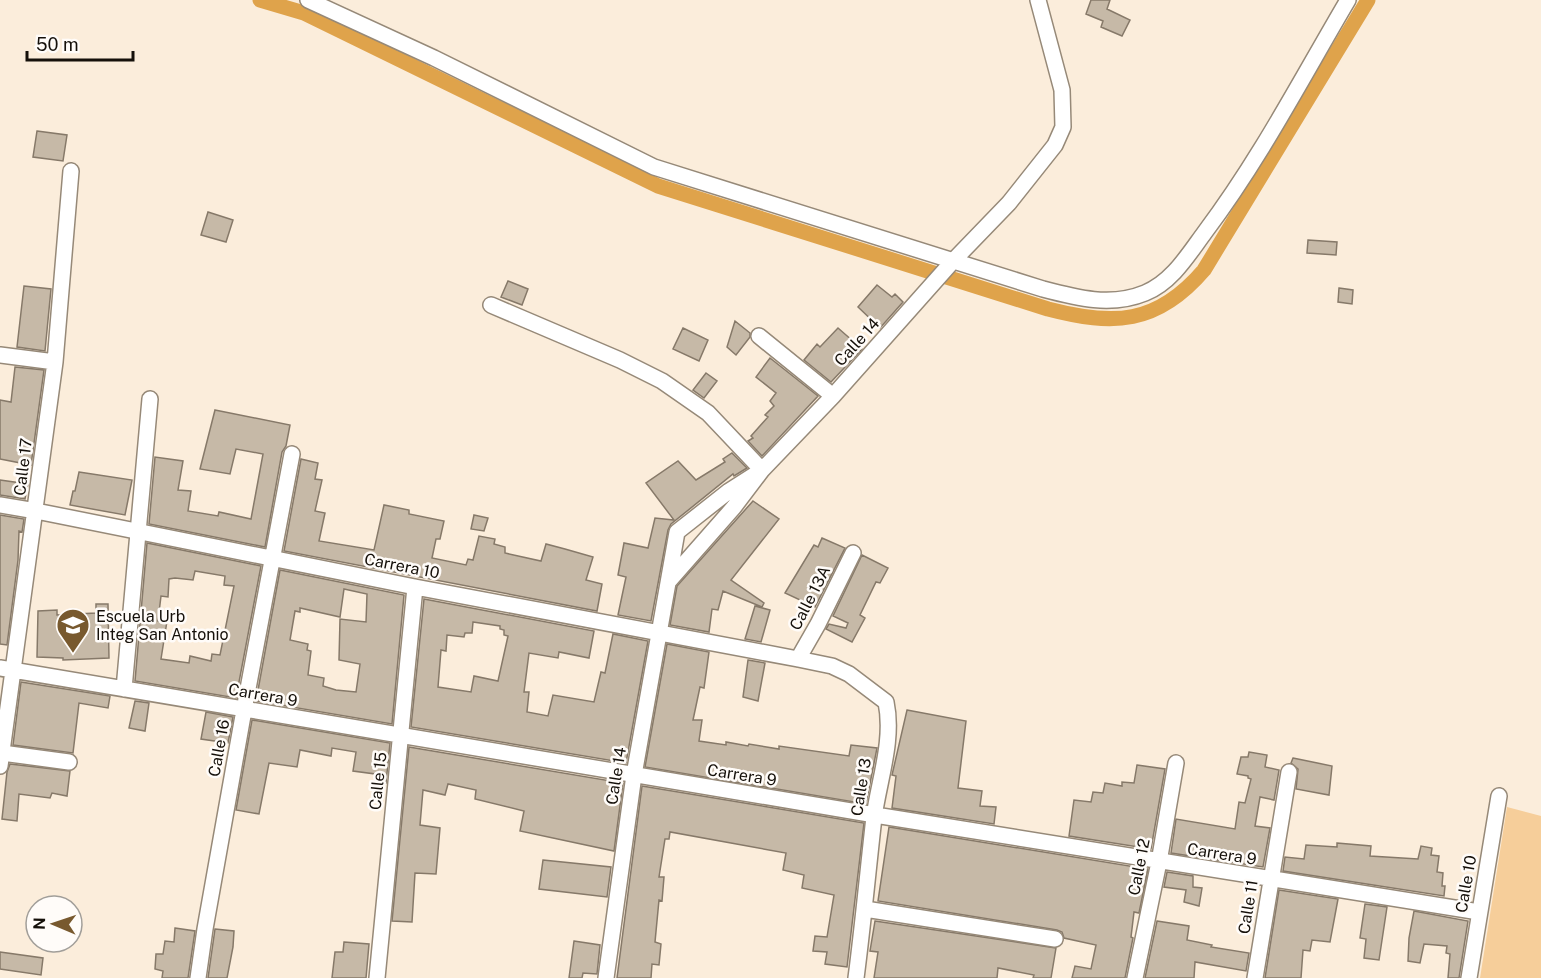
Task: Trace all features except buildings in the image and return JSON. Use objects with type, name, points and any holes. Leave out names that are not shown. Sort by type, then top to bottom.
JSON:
[{"type":"street","points":[[308,0],[434,58],[654,167],[1043,289],[1080,299],[1103,301],[1120,301],[1146,293],[1166,281],[1184,261],[1263,148],[1348,0]]},
{"type":"street","name":"Calle 14","points":[[669,581],[734,507],[762,470],[833,396],[953,261],[1009,203],[1055,145],[1063,127],[1062,90],[1038,0]]},
{"type":"street","name":"Calle 17","points":[[1,759],[7,669],[36,511],[55,362],[71,171]]},
{"type":"street","points":[[492,305],[662,381],[708,413],[762,470]]},
{"type":"street","points":[[759,336],[833,396]]},
{"type":"street","points":[[0,355],[55,362]]},
{"type":"street","points":[[124,689],[150,399]]},
{"type":"street","name":"Calle 16","points":[[198,978],[244,710],[292,454]]},
{"type":"street","name":"Calle 14","points":[[606,978],[634,775],[677,532],[729,491],[762,470]]},
{"type":"street","name":"Carrera 10","points":[[0,505],[658,634],[798,659]]},
{"type":"street","name":"Calle 13A","points":[[798,659],[853,554]]},
{"type":"street","name":"Calle 15","points":[[377,978],[415,587]]},
{"type":"street","name":"Calle 13","points":[[798,659],[832,666],[849,674],[886,702],[889,714],[888,737],[875,815],[856,978]]},
{"type":"street","name":"Carrera 9","points":[[7,669],[1159,862],[1479,912]]},
{"type":"street","points":[[1,759],[69,762]]},
{"type":"street","name":"Calle 12","points":[[1135,978],[1159,862],[1176,763]]},
{"type":"street","name":"Calle 11","points":[[1255,978],[1289,772]]},
{"type":"street","name":"Calle 10","points":[[1468,978],[1499,796]]},
{"type":"street","points":[[864,909],[1055,939]]},
{"type":"shaded area","points":[[1507,807],[1541,816],[1541,978],[1480,978]]},
{"type":"waterway","points":[[260,0],[304,13],[658,186],[1048,309],[1093,318],[1114,319],[1151,311],[1169,302],[1204,270],[1368,0]]},
{"type":"place","name":"Escuela Urb Integ San Antonio","points":[[73,654]]}]
